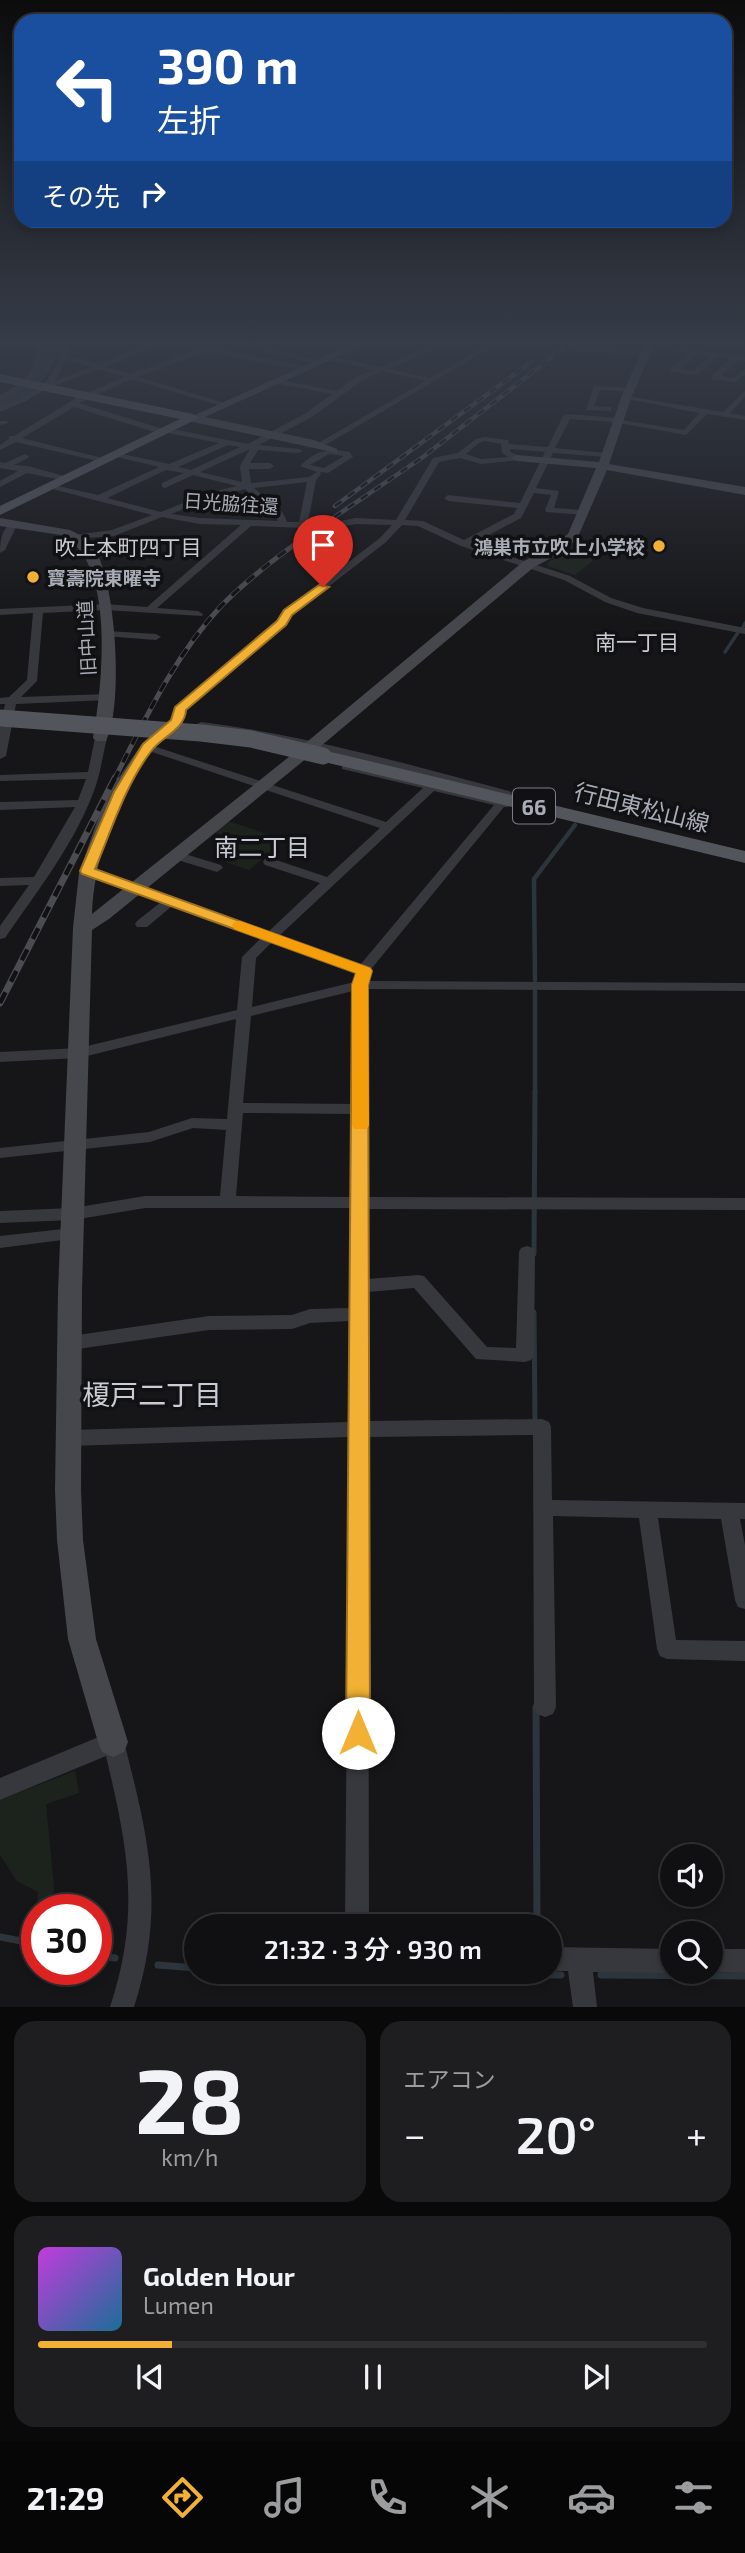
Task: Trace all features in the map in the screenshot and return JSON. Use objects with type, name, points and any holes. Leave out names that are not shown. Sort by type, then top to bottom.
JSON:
[{"type":"main road","points":[[0,511],[7,504],[52,486],[154,437]]},
{"type":"main road","name":"66","points":[[3,713],[251,739],[312,752]]},
{"type":"main road","name":"行田東松山線","points":[[312,752],[510,804],[745,857]]},
{"type":"street","points":[[0,448],[19,437]]},
{"type":"street","points":[[196,437],[299,451]]},
{"type":"street","points":[[164,485],[269,437]]},
{"type":"street","points":[[273,437],[318,449],[319,449],[334,451],[347,454],[349,457],[329,470],[321,471],[304,466],[319,449],[339,437]]},
{"type":"street","points":[[464,544],[518,516],[557,437]]},
{"type":"street","points":[[82,928],[137,887],[262,785],[312,752],[529,564],[554,551],[573,536],[612,437]]},
{"type":"street","points":[[0,438],[167,467],[247,486],[280,515],[283,524]]},
{"type":"street","points":[[122,2007],[138,1950],[143,1901],[128,1801],[82,1639],[70,1540],[72,1224],[82,928],[88,871],[120,792],[147,747],[175,723],[180,709],[282,623],[288,613],[358,561],[398,524],[436,460],[461,455],[480,440],[505,442],[506,453],[517,458]]},
{"type":"street","points":[[101,497],[225,442]]},
{"type":"street","points":[[247,486],[244,466],[251,446]]},
{"type":"street","points":[[506,446],[548,455],[604,460],[745,491]]},
{"type":"street","points":[[461,455],[489,461],[548,455]]},
{"type":"street","points":[[3,465],[25,456]]},
{"type":"street","points":[[3,465],[67,478]]},
{"type":"street","points":[[244,466],[270,466]]},
{"type":"street","points":[[0,484],[28,469]]},
{"type":"street","points":[[52,486],[163,515],[211,495],[247,486],[312,479],[321,471]]},
{"type":"street","points":[[303,525],[312,479]]},
{"type":"street","points":[[530,490],[556,493],[549,510],[582,513]]},
{"type":"street","points":[[448,498],[522,506]]},
{"type":"street","name":"日光脇往還","points":[[76,537],[114,533],[163,515],[248,524],[329,526],[356,521],[420,523],[464,544],[567,578],[608,600],[641,611],[745,631]]},
{"type":"street","points":[[148,611],[248,524]]},
{"type":"street","points":[[0,550],[10,525]]},
{"type":"street","points":[[0,528],[10,525],[65,532],[76,537]]},
{"type":"street","name":"旧中山道","points":[[76,537],[92,556],[102,577],[110,664],[103,729]]},
{"type":"street","points":[[0,612],[105,607],[198,614]]},
{"type":"street","points":[[0,756],[3,713],[32,681],[38,611]]},
{"type":"street","points":[[108,634],[156,637]]},
{"type":"street","points":[[3,713],[107,697]]},
{"type":"street","points":[[0,935],[38,881],[82,803],[93,775],[103,729],[3,713]]},
{"type":"street","points":[[175,723],[234,728],[430,789],[510,804],[362,978],[357,1914]]},
{"type":"street","points":[[161,734],[312,752]]},
{"type":"street","points":[[147,747],[389,827]]},
{"type":"street","points":[[0,778],[93,775]]},
{"type":"street","points":[[227,1203],[249,957],[430,789]]},
{"type":"street","points":[[0,806],[82,803]]},
{"type":"street","points":[[174,855],[217,868]]},
{"type":"street","points":[[269,862],[329,882]]},
{"type":"street","points":[[88,871],[270,937],[362,978]]},
{"type":"street","points":[[0,882],[38,881]]},
{"type":"street","points":[[142,924],[171,900]]},
{"type":"street","points":[[0,1057],[79,1053],[244,1012],[362,978],[745,987]]},
{"type":"street","points":[[236,1108],[360,1109]]},
{"type":"street","points":[[0,1153],[150,1137],[192,1124],[234,1125]]},
{"type":"street","points":[[0,1242],[145,1202],[745,1204]]},
{"type":"street","points":[[0,1217],[72,1224]]},
{"type":"street","points":[[360,1286],[418,1281],[482,1354],[526,1355],[527,1252]]},
{"type":"street","points":[[71,1343],[209,1323],[292,1322],[310,1316],[359,1314]]},
{"type":"street","points":[[70,1437],[542,1427],[544,1707]]},
{"type":"street","points":[[543,1508],[737,1511],[745,1600]]},
{"type":"street","points":[[647,1509],[667,1650],[745,1651]]},
{"type":"street","points":[[0,1789],[113,1742]]},
{"type":"street","points":[[562,1959],[660,1961]]},
{"type":"street","points":[[579,1960],[585,2007]]},
{"type":"street","points":[[723,1961],[745,1961]]},
{"type":"shaded area","points":[[567,551],[595,559],[575,575],[548,566],[547,563]]},
{"type":"shaded area","points":[[225,820],[285,840],[249,870],[214,858],[236,840],[211,831]]},
{"type":"shaded area","points":[[75,1771],[79,1793],[46,1804],[53,1894],[38,1894],[17,1881],[0,1855],[0,1800]]},
{"type":"waterway","points":[[743,627],[745,623]]},
{"type":"waterway","points":[[725,652],[739,631]]},
{"type":"waterway","points":[[535,980],[534,879],[575,825]]},
{"type":"waterway","points":[[535,991],[535,1091]]},
{"type":"waterway","points":[[534,1254],[535,1091]]},
{"type":"waterway","points":[[534,1312],[535,1422]]},
{"type":"waterway","points":[[536,1707],[537,1914]]},
{"type":"waterway","points":[[0,1937],[21,1941]]},
{"type":"waterway","points":[[158,1965],[184,1967]]},
{"type":"waterway","points":[[601,1975],[745,1976]]},
{"type":"railway","points":[[335,506],[430,437]]},
{"type":"railway","points":[[308,535],[449,437]]},
{"type":"railway","points":[[115,778],[162,688],[205,624],[243,585],[311,533]]},
{"type":"railway","points":[[0,1003],[115,778]]},
{"type":"slow traffic","points":[[240,925],[364,971],[360,985],[360,1125]]},
{"type":"place","name":"鴻巣市立吹上小学校","points":[[659,546]]},
{"type":"place","name":"寶壽院東曜寺","points":[[33,577]]},
{"type":"district","name":"吹上本町四丁目","points":[[128,546]]},
{"type":"district","name":"南一丁目","points":[[637,641]]},
{"type":"district","name":"南二丁目","points":[[262,846]]},
{"type":"district","name":"榎戸二丁目","points":[[152,1394]]},
{"type":"route","points":[[323,587],[288,613],[282,623],[180,709],[175,723],[147,747],[120,792],[88,871],[364,971],[360,985],[358,1733]]}]
